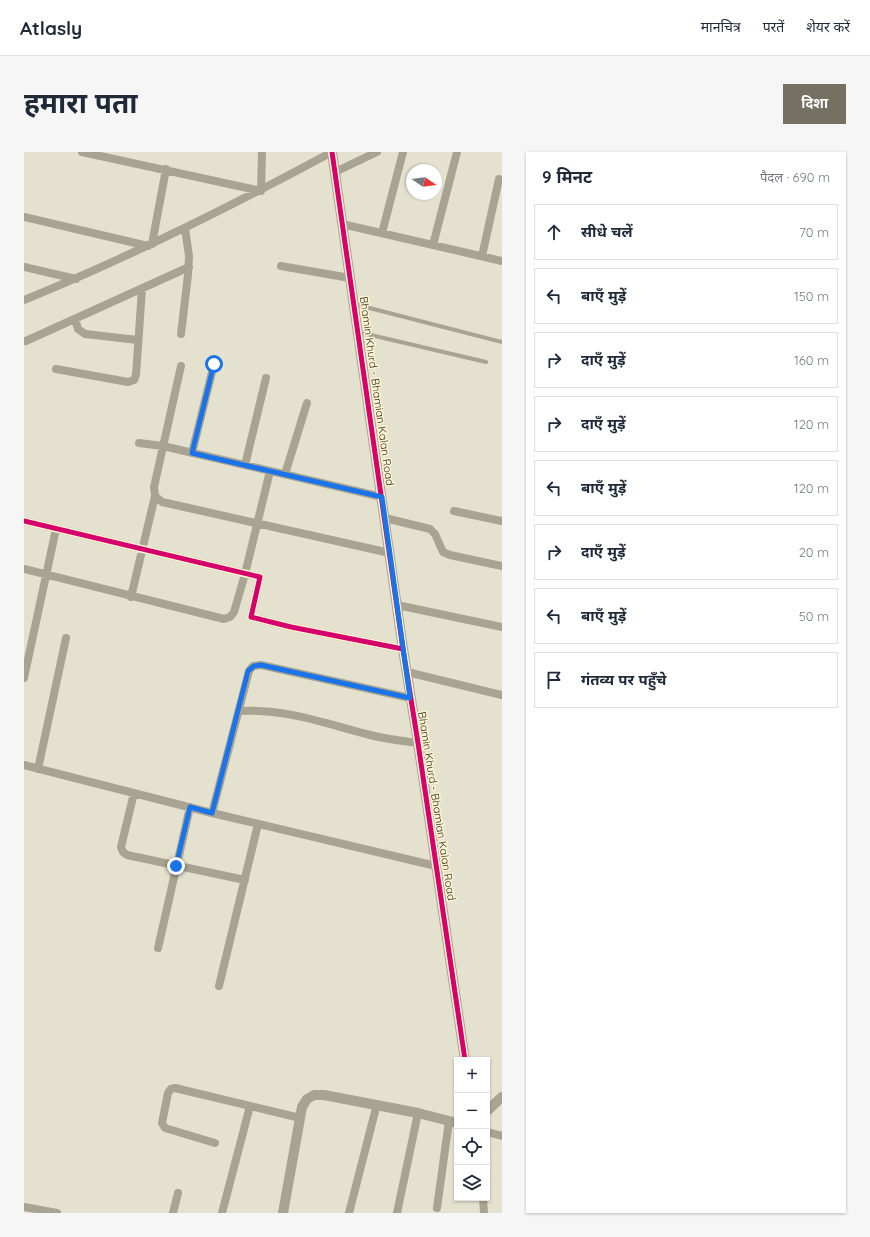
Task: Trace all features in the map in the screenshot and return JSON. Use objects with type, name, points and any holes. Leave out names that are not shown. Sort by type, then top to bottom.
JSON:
[{"type":"street","points":[[82,152],[166,169],[261,191]]},
{"type":"street","points":[[261,191],[262,152]]},
{"type":"street","points":[[24,300],[76,279],[150,245],[261,191],[332,152]]},
{"type":"street","name":"Bhamin Khurd - Bhamian Kalan Road","points":[[332,152],[410,698],[465,1057]]},
{"type":"street","points":[[335,172],[377,152]]},
{"type":"street","points":[[382,233],[403,152]]},
{"type":"street","points":[[433,245],[457,152]]},
{"type":"street","points":[[150,245],[166,169]]},
{"type":"street","points":[[482,256],[499,179]]},
{"type":"street","points":[[24,217],[150,245]]},
{"type":"street","points":[[342,224],[502,261]]},
{"type":"street","points":[[181,334],[189,267],[185,228]]},
{"type":"street","points":[[280,266],[350,278]]},
{"type":"street","points":[[24,267],[76,279]]},
{"type":"street","points":[[26,341],[189,267]]},
{"type":"street","points":[[56,369],[128,382],[134,380],[136,375],[142,289]]},
{"type":"street","points":[[75,319],[78,329],[85,334],[138,340]]},
{"type":"street","points":[[192,453],[214,364]]},
{"type":"street","points":[[131,596],[155,496],[154,487],[181,366]]},
{"type":"street","points":[[245,465],[266,378]]},
{"type":"street","points":[[285,474],[307,403]]},
{"type":"street","points":[[139,443],[163,446],[382,497]]},
{"type":"street","points":[[24,569],[224,619],[230,617],[234,612],[245,574],[270,471]]},
{"type":"street","points":[[155,496],[162,502],[390,553]]},
{"type":"street","points":[[454,511],[502,522]]},
{"type":"street","points":[[385,518],[430,529],[435,534],[443,552],[450,555],[502,566]]},
{"type":"street","points":[[24,521],[260,577],[250,617],[291,627],[403,649]]},
{"type":"street","points":[[24,678],[56,529]]},
{"type":"street","points":[[397,605],[502,627]]},
{"type":"street","points":[[38,769],[66,638]]},
{"type":"street","points":[[212,813],[248,671],[254,666],[261,665],[410,698]]},
{"type":"street","points":[[407,672],[502,695]]},
{"type":"street","points":[[239,711],[255,710],[279,712],[372,736],[418,743]]},
{"type":"street","points":[[24,764],[38,769],[212,813],[436,866]]},
{"type":"street","points":[[134,793],[121,847],[123,852],[127,855],[244,880]]},
{"type":"street","points":[[158,948],[190,807]]},
{"type":"street","points":[[219,986],[258,824]]},
{"type":"street","points":[[215,1143],[165,1128],[163,1126],[162,1123],[168,1094],[171,1089],[175,1088],[300,1118]]},
{"type":"street","points":[[283,1213],[302,1107],[307,1099],[314,1095],[324,1095],[377,1104],[418,1112],[453,1122],[437,1208]]},
{"type":"street","points":[[490,1108],[502,1097]]},
{"type":"street","points":[[349,1213],[377,1104]]},
{"type":"street","points":[[222,1213],[250,1106]]},
{"type":"street","points":[[397,1213],[418,1112]]},
{"type":"street","points":[[490,1133],[502,1136]]},
{"type":"street","points":[[173,1213],[178,1193]]},
{"type":"street","points":[[483,1201],[484,1213]]},
{"type":"street","points":[[24,1207],[57,1213]]},
{"type":"lane","points":[[354,304],[502,342]]},
{"type":"lane","points":[[358,332],[486,362]]},
{"type":"cycle path","points":[[332,152],[403,649],[465,1057]]},
{"type":"cycle path","points":[[24,521],[260,577],[251,617],[291,627],[403,649]]},
{"type":"route","points":[[176,866],[190,807],[212,813],[248,671],[254,666],[261,665],[410,698],[382,497],[192,453],[214,364]]}]
